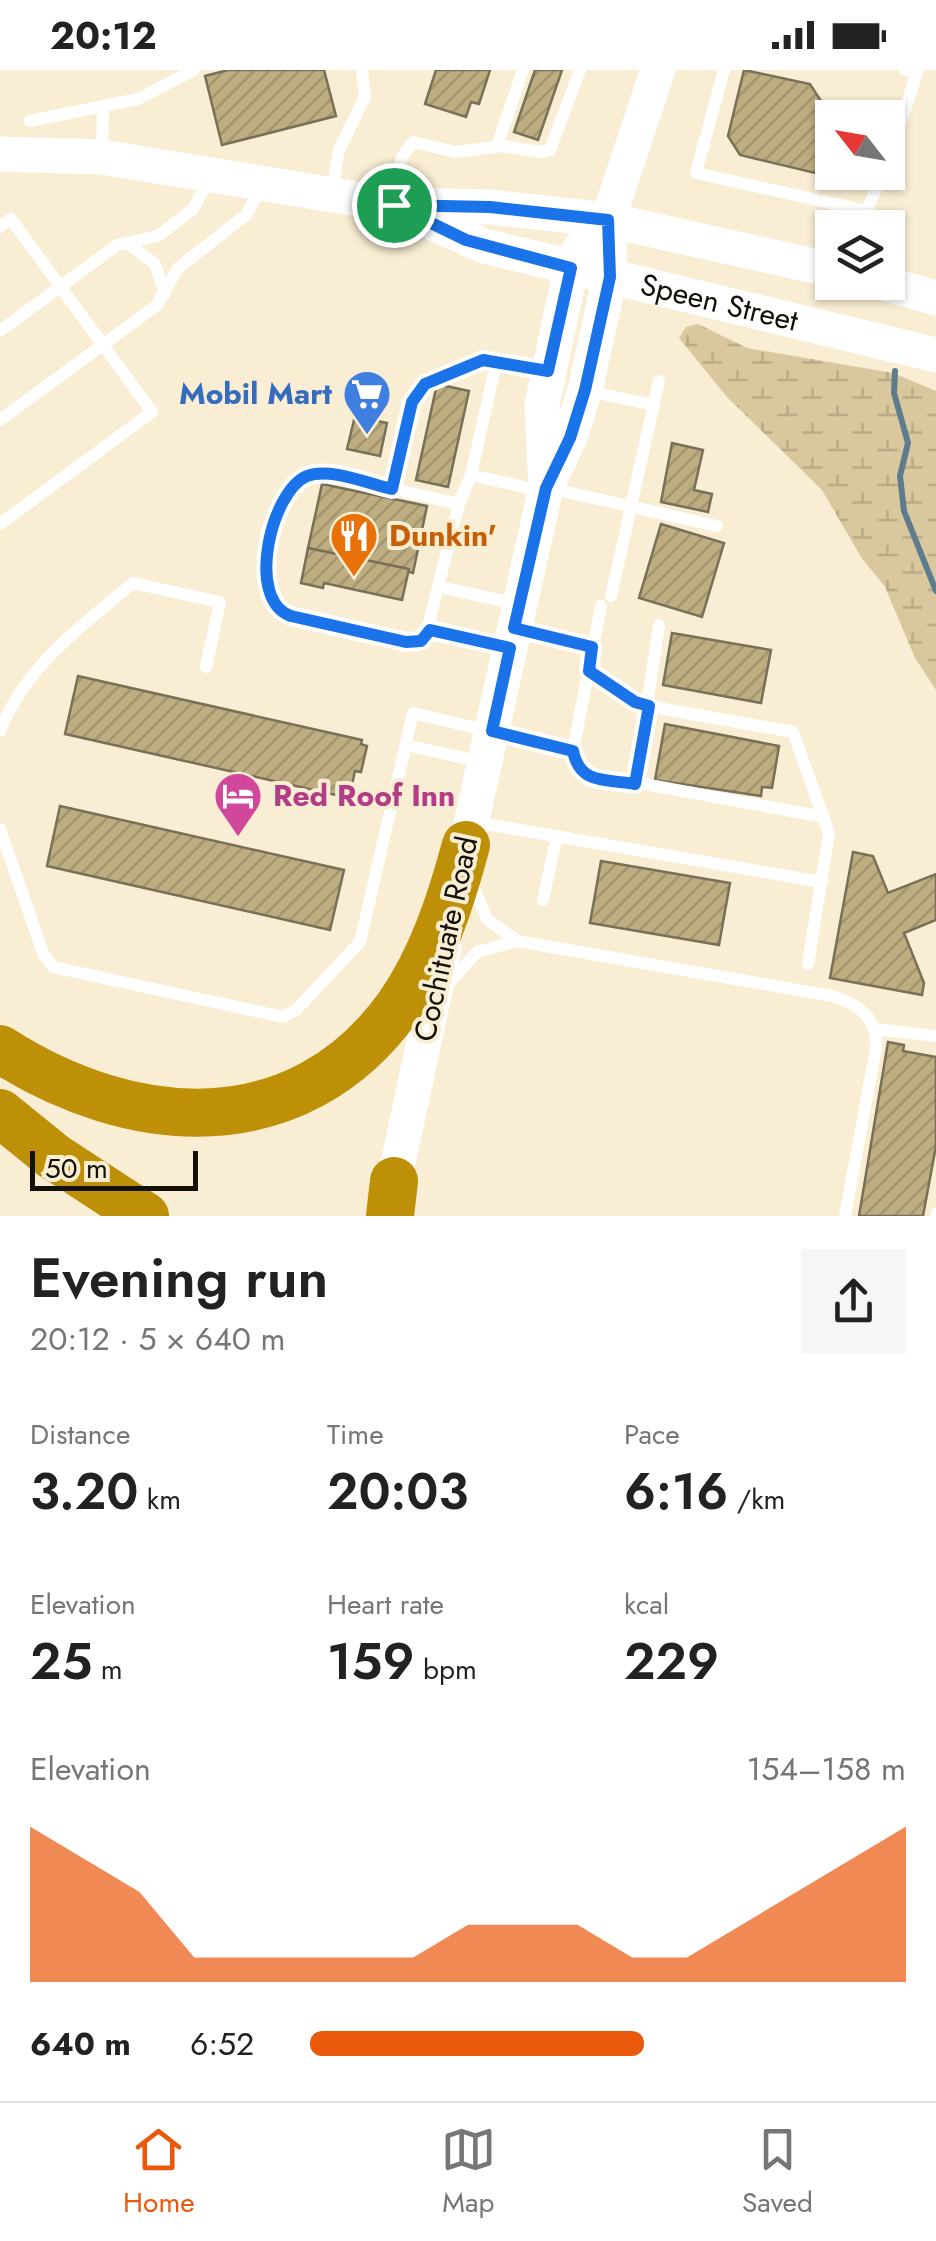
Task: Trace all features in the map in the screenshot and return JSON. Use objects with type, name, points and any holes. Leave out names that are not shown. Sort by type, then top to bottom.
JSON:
[{"type":"highway","points":[[0,1048],[78,1092],[146,1112],[214,1113],[298,1090],[355,1054],[400,1004],[440,925],[468,833]]},
{"type":"highway","points":[[0,1113],[53,1156],[146,1216]]},
{"type":"highway","points":[[0,1148],[93,1216]]},
{"type":"main road","name":"Cochituate Road","points":[[390,1204],[546,490],[570,438],[585,390],[610,277],[608,220],[658,70]]},
{"type":"main road","name":"Speen Street","points":[[0,154],[102,157],[394,205],[478,206],[608,220],[815,266]]},
{"type":"main road","name":"Speen Street","points":[[394,205],[466,240],[936,355]]},
{"type":"main road","name":"Cochituate Road","points":[[546,490],[541,423],[548,371],[571,268],[580,248],[608,220]]},
{"type":"main road","points":[[905,289],[936,298]]},
{"type":"lane","points":[[30,121],[138,99],[194,70]]},
{"type":"lane","points":[[331,194],[339,150],[364,97],[362,70]]},
{"type":"lane","points":[[497,146],[523,70]]},
{"type":"lane","points":[[394,205],[402,157],[413,142],[460,152],[497,146],[550,150],[580,70]]},
{"type":"lane","points":[[724,70],[696,174],[862,210]]},
{"type":"lane","points":[[905,70],[916,73],[905,107]]},
{"type":"lane","points":[[102,157],[103,106]]},
{"type":"lane","points":[[0,331],[126,242],[154,238],[180,220],[204,194],[212,174]]},
{"type":"lane","points":[[0,420],[165,294],[178,268],[251,209],[263,182]]},
{"type":"lane","points":[[0,228],[11,219],[152,412],[0,524]]},
{"type":"lane","points":[[126,242],[151,259],[165,294]]},
{"type":"lane","points":[[459,504],[320,473],[299,480],[280,506],[264,573],[266,593],[278,611],[310,621],[411,643],[421,641],[430,630],[497,360]]},
{"type":"lane","points":[[392,489],[412,402],[421,388],[476,361],[497,360],[548,371]]},
{"type":"lane","points":[[659,381],[631,506],[592,647],[573,751],[576,768],[584,774],[824,817]]},
{"type":"lane","points":[[585,390],[654,405]]},
{"type":"lane","points":[[471,476],[717,526]]},
{"type":"lane","points":[[0,731],[17,695],[38,667],[133,583],[220,602],[206,667]]},
{"type":"lane","points":[[440,586],[515,627],[592,647]]},
{"type":"lane","points":[[635,784],[660,624]]},
{"type":"lane","points":[[430,630],[515,627]]},
{"type":"lane","points":[[589,671],[635,702],[792,732],[829,841],[808,964]]},
{"type":"lane","points":[[0,829],[43,954],[53,966],[283,1017],[296,1010],[358,948],[413,713],[488,747]]},
{"type":"lane","points":[[406,745],[573,751]]},
{"type":"lane","points":[[517,942],[494,928],[480,909],[468,833],[557,836],[822,882]]},
{"type":"lane","points":[[542,900],[557,836]]},
{"type":"lane","points":[[428,1026],[440,997],[468,958],[488,947],[517,942],[832,996],[864,1012],[875,1029],[876,1048],[846,1216]]},
{"type":"lane","points":[[875,1029],[936,1036]]},
{"type":"green space","points":[[698,324],[747,348],[893,373],[936,391],[936,690],[915,658],[885,587],[861,557],[822,490],[727,397],[679,338],[686,327]]},
{"type":"building","points":[[228,70],[324,70],[336,116],[222,145],[205,76]]},
{"type":"building","points":[[436,70],[490,70],[479,104],[471,102],[466,117],[425,104]]},
{"type":"building","points":[[535,70],[562,70],[538,140],[514,132]]},
{"type":"building","points":[[744,70],[810,84],[820,100],[815,100],[815,173],[740,155],[728,136]]},
{"type":"building","points":[[437,384],[469,391],[448,487],[416,480]]},
{"type":"building","name":"Mobil Mart","points":[[355,416],[387,423],[380,456],[347,449]]},
{"type":"building","points":[[672,443],[703,450],[694,490],[712,494],[708,512],[661,502]]},
{"type":"building","points":[[322,484],[427,506],[413,573],[308,548]]},
{"type":"building","points":[[661,524],[724,543],[702,617],[639,598]]},
{"type":"building","name":"Dunkin'","points":[[308,548],[409,569],[402,600],[324,583],[323,588],[301,583]]},
{"type":"building","points":[[672,633],[771,650],[761,703],[663,685]]},
{"type":"building","points":[[78,676],[362,740],[361,744],[367,746],[361,772],[355,771],[349,798],[65,734]]},
{"type":"building","points":[[665,724],[779,746],[772,788],[762,787],[761,796],[655,780]]},
{"type":"building","points":[[60,806],[344,870],[330,930],[47,866]]},
{"type":"building","points":[[853,852],[873,856],[888,893],[936,874],[936,920],[904,933],[924,983],[922,995],[830,978]]},
{"type":"building","points":[[601,861],[730,883],[719,945],[590,923]]},
{"type":"building","points":[[888,1042],[904,1045],[903,1051],[936,1057],[936,1146],[923,1216],[859,1216]]},
{"type":"waterway","points":[[895,371],[894,393],[908,443],[900,476],[904,511],[936,591]]},
{"type":"place","name":"Mobil Mart","points":[[367,436]]},
{"type":"place","name":"Dunkin'","points":[[354,578]]},
{"type":"place","name":"Red Roof Inn","points":[[238,838]]},
{"type":"route","points":[[394,205],[490,207],[608,220],[610,277],[585,390],[570,438],[546,488],[514,628],[592,647],[589,671],[635,702],[649,706],[635,784],[579,772],[573,751],[492,731],[510,648],[430,630],[421,641],[406,642],[291,616],[278,611],[266,593],[264,573],[280,506],[299,480],[320,473],[392,489],[412,402],[425,384],[483,360],[548,371],[571,268],[466,240],[394,205]]}]
